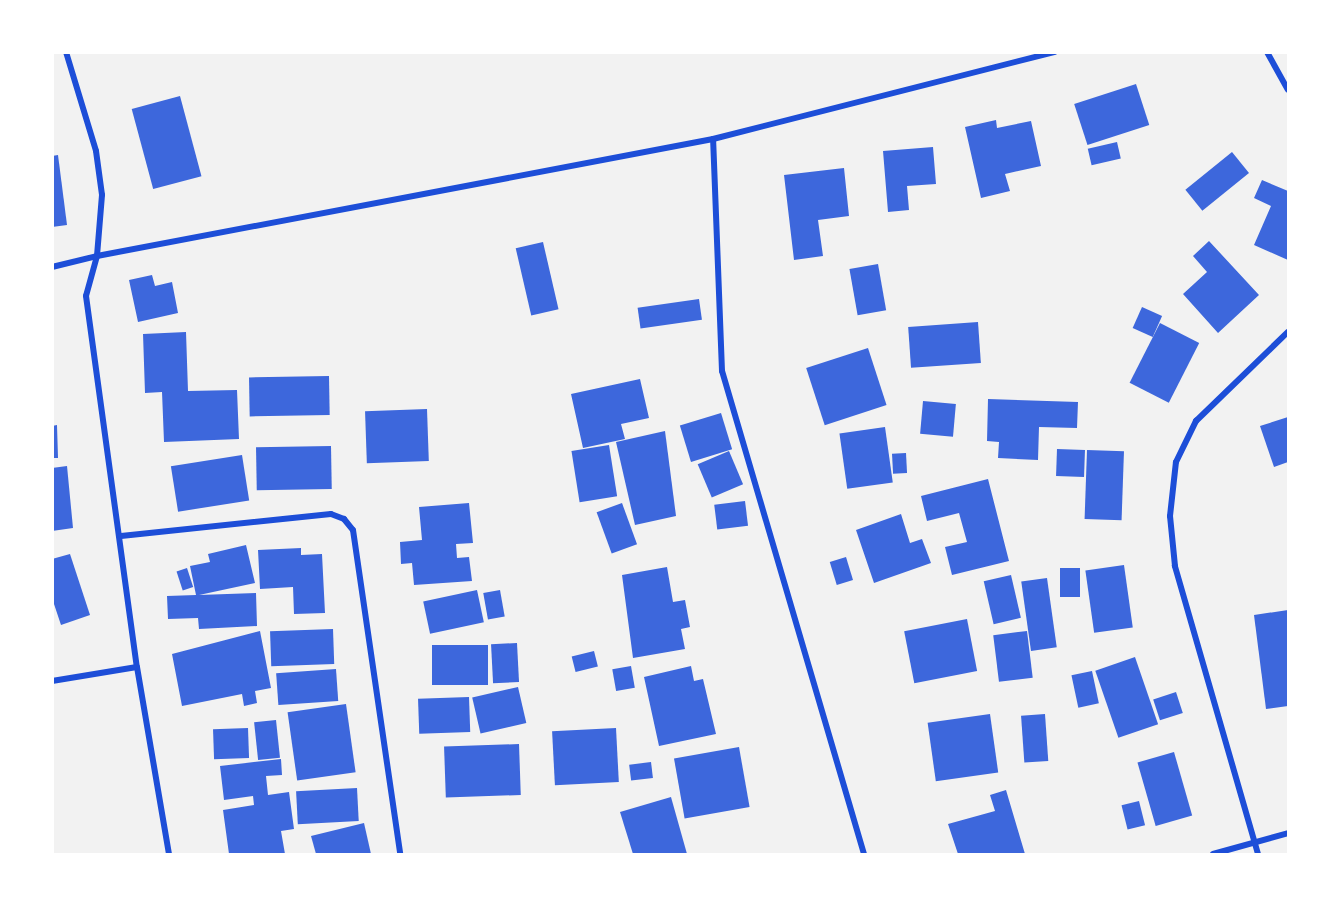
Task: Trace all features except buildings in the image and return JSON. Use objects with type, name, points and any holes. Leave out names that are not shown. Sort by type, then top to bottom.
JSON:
[{"type":"street","points":[[66,52],[96,151],[102,195],[97,256],[86,296],[121,536],[137,667],[169,855]]},
{"type":"street","points":[[52,267],[97,256],[714,139],[1055,52]]},
{"type":"street","points":[[1267,52],[1288,90]]},
{"type":"street","points":[[714,139],[722,371],[864,855]]},
{"type":"street","points":[[1258,855],[1175,566],[1170,516],[1176,462],[1196,421],[1288,332]]},
{"type":"street","points":[[121,536],[331,514],[344,519],[353,530],[400,855]]},
{"type":"street","points":[[52,681],[137,667]]},
{"type":"street","points":[[1213,855],[1288,833]]}]
